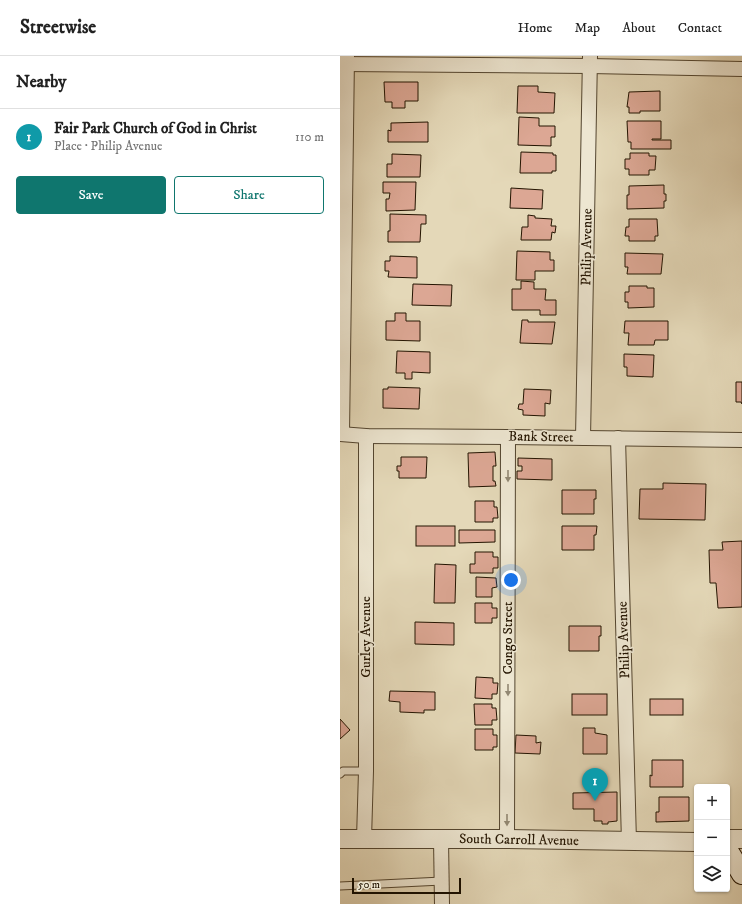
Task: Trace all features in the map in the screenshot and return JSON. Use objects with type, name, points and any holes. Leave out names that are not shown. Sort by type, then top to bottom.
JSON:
[{"type":"main road","points":[[730,855],[742,874]]},
{"type":"street","points":[[341,434],[344,62],[590,61],[742,69]]},
{"type":"street","name":"Philip Avenue","points":[[583,438],[590,61]]},
{"type":"street","name":"Bank Street","points":[[341,434],[366,436],[508,436],[742,440]]},
{"type":"street","name":"Gurley Avenue","points":[[364,839],[366,771],[366,436]]},
{"type":"street","name":"Congo Street","points":[[507,839],[508,436]]},
{"type":"street","name":"Philip Avenue","points":[[618,438],[629,842]]},
{"type":"street","name":"South Carroll Avenue","points":[[340,838],[694,842]]},
{"type":"street","points":[[441,839],[442,904]]},
{"type":"street","points":[[730,839],[742,839]]},
{"type":"lane","points":[[340,774],[343,771],[366,771]]},
{"type":"lane","points":[[340,886],[442,881]]},
{"type":"building","points":[[384,82],[418,82],[418,101],[405,101],[405,108],[392,108],[392,102],[385,102]]},
{"type":"building","points":[[518,86],[538,86],[538,92],[555,93],[554,113],[517,113]]},
{"type":"building","points":[[660,91],[660,111],[640,111],[640,113],[629,113],[629,107],[627,107],[629,92]]},
{"type":"building","points":[[519,117],[539,118],[539,126],[555,126],[555,137],[551,137],[551,146],[518,145]]},
{"type":"building","points":[[627,121],[661,121],[661,139],[652,140],[671,140],[671,149],[631,149],[631,142],[628,142]]},
{"type":"building","points":[[428,122],[428,142],[388,142],[388,130],[391,131],[391,123]]},
{"type":"building","points":[[521,152],[553,153],[553,155],[556,155],[556,171],[552,171],[552,173],[520,173]]},
{"type":"building","points":[[630,153],[649,153],[649,156],[656,156],[655,170],[649,170],[649,175],[629,175],[629,169],[625,169],[625,159],[630,159]]},
{"type":"building","points":[[392,154],[421,155],[420,177],[387,177],[387,164],[392,164]]},
{"type":"building","points":[[383,182],[416,182],[415,210],[386,211],[386,199],[389,199],[390,193],[383,193]]},
{"type":"building","points":[[664,185],[666,201],[664,201],[664,208],[627,209],[627,195],[629,195],[629,186]]},
{"type":"building","points":[[511,188],[543,190],[542,209],[510,208]]},
{"type":"building","points":[[390,214],[426,215],[426,224],[421,224],[420,242],[388,242],[388,231],[390,231]]},
{"type":"building","points":[[528,215],[535,216],[535,218],[552,219],[551,226],[556,226],[555,233],[552,232],[551,240],[521,240],[522,227],[528,227]]},
{"type":"building","points":[[629,219],[657,219],[658,236],[655,236],[655,241],[629,241],[629,236],[625,236],[626,227],[629,227]]},
{"type":"building","points":[[517,251],[550,252],[550,260],[554,260],[554,271],[535,271],[535,280],[516,280]]},
{"type":"building","points":[[625,253],[663,254],[661,274],[627,274],[628,267],[625,267]]},
{"type":"building","points":[[390,256],[417,257],[417,278],[388,277],[389,271],[385,271],[385,261],[390,261]]},
{"type":"building","points":[[521,281],[534,282],[534,289],[546,289],[545,300],[556,300],[556,315],[540,315],[540,310],[512,310],[512,289],[521,289]]},
{"type":"building","points":[[413,284],[452,285],[451,306],[412,305]]},
{"type":"building","points":[[629,286],[647,286],[647,288],[654,288],[654,307],[628,308],[628,302],[625,302],[625,292],[629,292]]},
{"type":"building","points":[[395,313],[406,313],[406,321],[420,321],[420,341],[386,340],[386,321],[395,321]]},
{"type":"building","points":[[522,320],[528,320],[528,322],[555,322],[552,344],[520,343]]},
{"type":"building","points":[[625,321],[668,321],[668,340],[655,340],[654,345],[628,345],[629,333],[624,333]]},
{"type":"building","points":[[397,351],[430,352],[430,373],[412,372],[412,379],[405,379],[405,373],[396,373]]},
{"type":"building","points":[[624,354],[654,355],[653,377],[627,376],[627,367],[624,367]]},
{"type":"building","points":[[736,382],[742,382],[742,404],[741,402],[736,402]]},
{"type":"building","points":[[388,387],[420,388],[419,409],[383,408],[383,389],[388,389]]},
{"type":"building","points":[[524,389],[551,390],[550,404],[545,403],[545,416],[523,415],[523,410],[518,409],[519,404],[523,404]]},
{"type":"building","points":[[495,452],[496,466],[493,466],[493,481],[495,481],[496,486],[469,487],[468,453]]},
{"type":"building","points":[[401,457],[427,457],[426,478],[399,478],[397,466],[401,466]]},
{"type":"building","points":[[518,458],[552,459],[552,480],[517,479],[517,471],[522,471],[522,466],[518,466]]},
{"type":"building","points":[[663,483],[706,484],[705,520],[639,519],[640,489],[663,489]]},
{"type":"building","points":[[562,490],[596,490],[596,499],[594,499],[594,514],[562,514]]},
{"type":"building","points":[[475,501],[494,501],[494,507],[497,507],[498,518],[493,518],[493,522],[475,522]]},
{"type":"building","points":[[416,526],[455,526],[455,546],[416,546]]},
{"type":"building","points":[[562,526],[597,526],[596,535],[594,535],[594,550],[562,550]]},
{"type":"building","points":[[459,530],[495,530],[495,542],[459,543]]},
{"type":"building","points":[[742,541],[742,607],[718,608],[716,583],[710,583],[709,550],[723,550],[722,542]]},
{"type":"building","points":[[475,552],[493,552],[493,557],[498,557],[498,568],[493,568],[493,573],[470,573],[470,564],[475,564]]},
{"type":"building","points":[[435,564],[456,565],[455,603],[434,603]]},
{"type":"building","points":[[476,577],[496,578],[497,587],[492,588],[492,597],[476,597]]},
{"type":"building","points":[[475,603],[492,603],[492,608],[497,608],[497,618],[492,618],[492,623],[475,623]]},
{"type":"building","points":[[415,622],[454,623],[454,645],[415,644]]},
{"type":"building","points":[[569,626],[601,626],[599,651],[569,651]]},
{"type":"building","points":[[476,677],[493,678],[493,683],[498,683],[497,694],[492,694],[492,699],[475,698]]},
{"type":"building","points":[[390,691],[435,692],[435,710],[424,710],[424,713],[400,712],[400,702],[389,701]]},
{"type":"building","points":[[572,694],[607,694],[607,715],[572,715]]},
{"type":"building","points":[[650,699],[683,699],[683,715],[650,715]]},
{"type":"building","points":[[474,704],[492,704],[492,708],[496,708],[497,720],[492,720],[492,725],[475,725]]},
{"type":"building","points":[[340,719],[350,730],[340,739]]},
{"type":"building","points":[[583,728],[595,728],[595,733],[607,735],[607,754],[583,754]]},
{"type":"building","points":[[475,729],[493,729],[493,735],[497,735],[497,747],[493,747],[493,750],[475,750]]},
{"type":"building","points":[[516,735],[536,736],[536,743],[541,742],[540,754],[515,753]]},
{"type":"building","points":[[652,760],[683,760],[683,787],[650,787]]},
{"type":"building","points":[[617,792],[617,821],[602,824],[602,821],[594,821],[594,809],[573,809],[573,793]]},
{"type":"building","points":[[659,797],[689,797],[689,821],[656,822],[656,812],[659,812]]},
{"type":"place","name":"Fair Park Church of God in Christ","points":[[595,801]]}]
